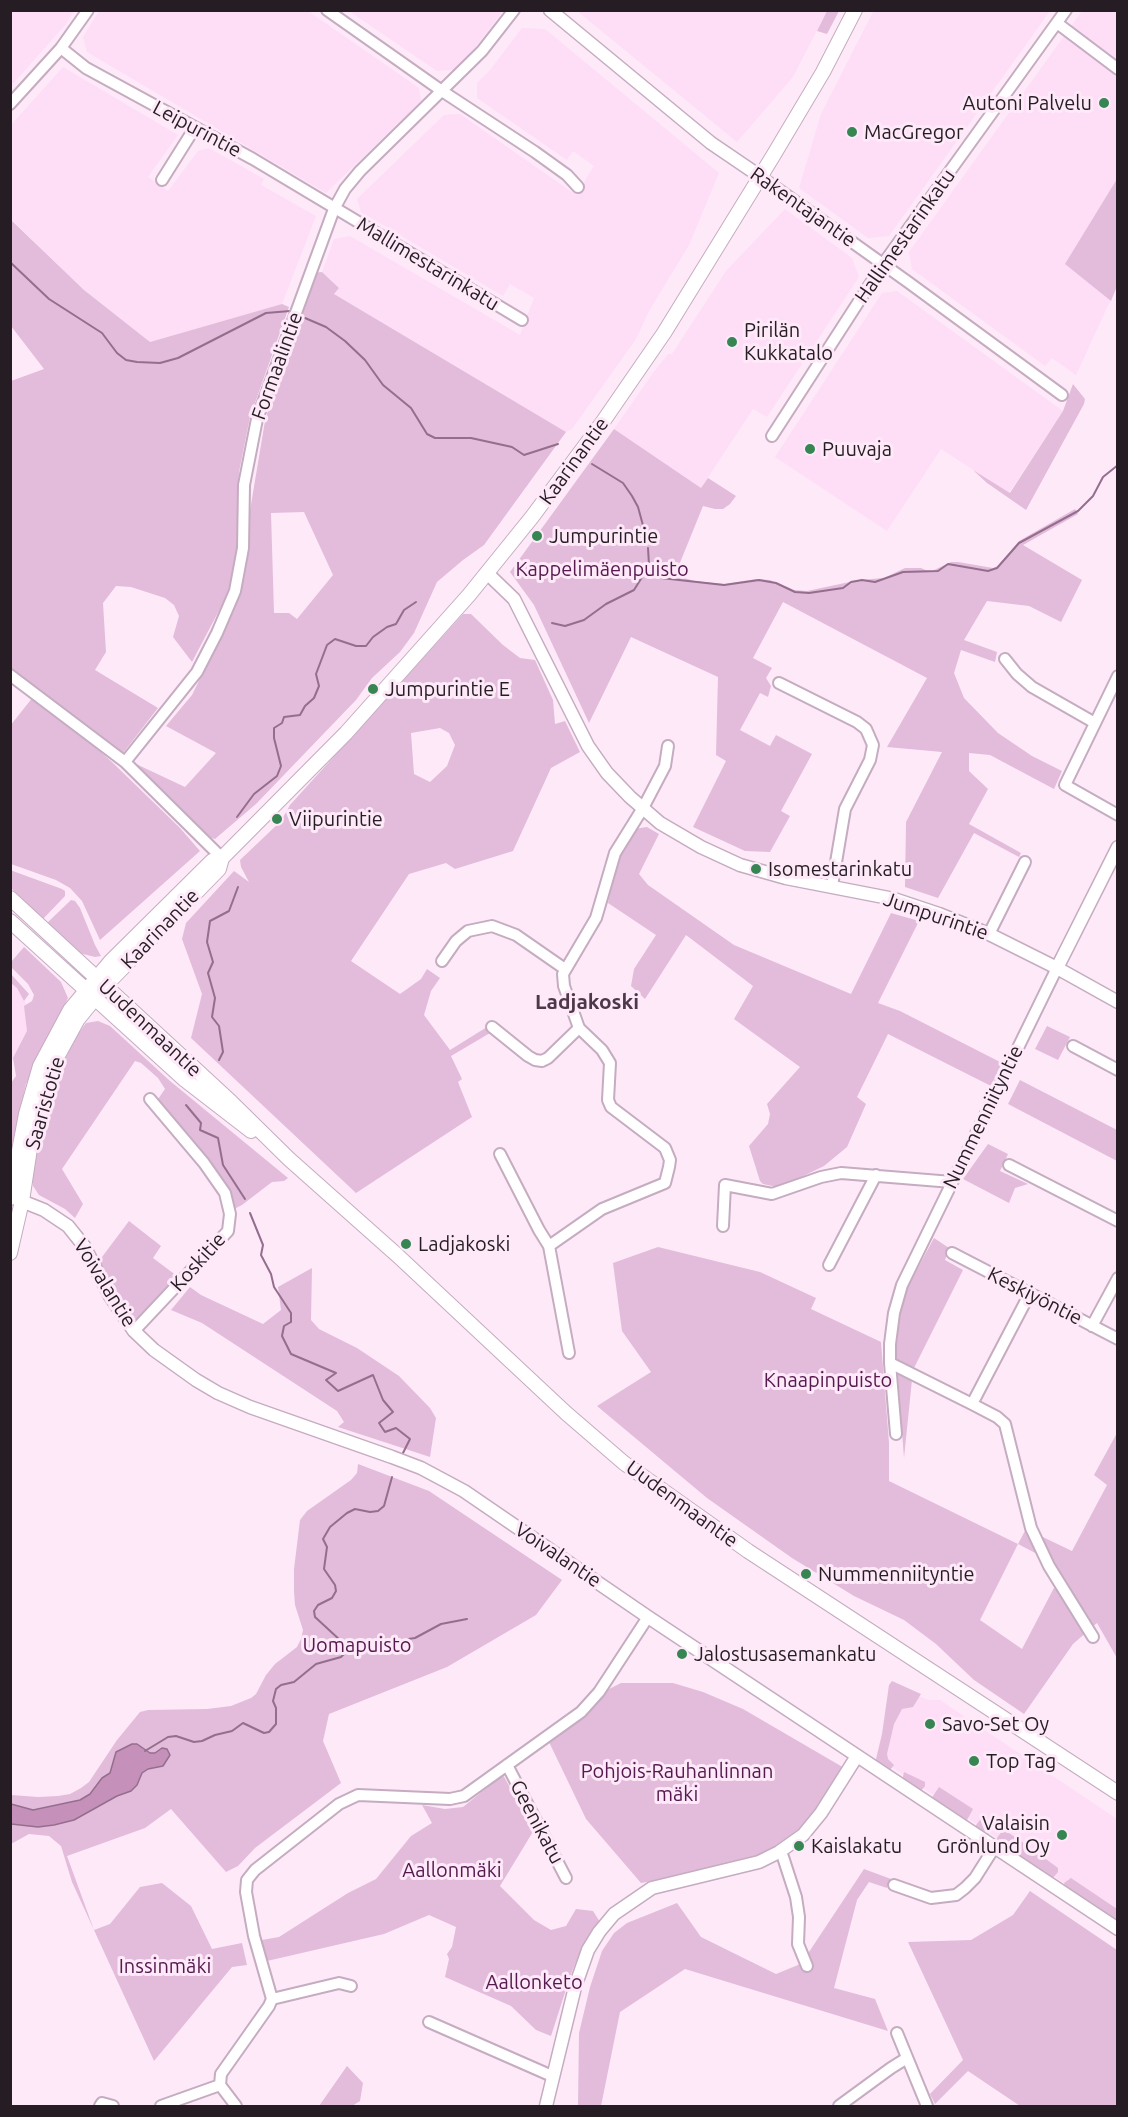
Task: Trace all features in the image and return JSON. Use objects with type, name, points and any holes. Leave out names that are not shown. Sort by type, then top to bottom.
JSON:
[{"type":"main road","name":"Kaarinantie","points":[[100,982],[212,861],[222,858],[346,733],[487,573],[538,509],[632,381],[664,333],[761,177],[823,72],[855,10]]},
{"type":"main road","name":"Uudenmaantie","points":[[10,898],[231,1102],[289,1159],[397,1254],[566,1413],[624,1462],[748,1551],[1118,1793]]},
{"type":"main road","name":"Uudenmaantie","points":[[10,921],[185,1080],[289,1159]]},
{"type":"main road","name":"Saaristotie","points":[[10,1253],[13,1198],[27,1114],[40,1066],[75,1002],[90,994],[100,982]]},
{"type":"street","points":[[10,104],[61,48],[88,10]]},
{"type":"street","points":[[327,10],[442,91],[535,152],[567,175],[578,187]]},
{"type":"street","name":"Formaalintie","points":[[125,762],[197,672],[217,633],[234,591],[243,548],[244,485],[257,419],[334,209],[345,189],[360,171],[482,51],[514,10]]},
{"type":"street","name":"Rakentajantie","points":[[550,10],[711,143],[883,264],[1062,395]]},
{"type":"street","name":"Hallimestarinkatu","points":[[772,436],[883,264],[1066,10]]},
{"type":"street","points":[[1057,23],[1118,69]]},
{"type":"street","name":"Leipurintie","points":[[61,48],[86,68],[194,129],[253,159],[334,209]]},
{"type":"street","points":[[162,180],[194,129]]},
{"type":"street","name":"Mallimestarinkatu","points":[[334,209],[522,320]]},
{"type":"street","name":"Jumpurintie","points":[[487,573],[514,599],[588,746],[607,773],[680,836],[719,856],[775,875],[916,906],[989,934],[1118,1002]]},
{"type":"street","points":[[1005,659],[1032,687],[1095,723]]},
{"type":"street","points":[[10,675],[125,762],[222,858]]},
{"type":"street","points":[[1118,676],[1065,785],[1118,815]]},
{"type":"street","points":[[780,683],[857,722],[866,729],[873,745],[870,760],[845,809],[832,886]]},
{"type":"street","points":[[549,1246],[602,1209],[665,1183],[669,1167],[670,1160],[664,1148],[611,1107],[608,1100],[610,1071],[607,1057],[579,1028],[564,986],[565,969],[596,918],[615,853],[665,766],[668,746]]},
{"type":"street","name":"Nummenniityntie","points":[[896,1434],[890,1363],[894,1313],[902,1285],[1118,848]]},
{"type":"street","points":[[989,934],[1025,861]]},
{"type":"street","points":[[442,961],[456,941],[468,931],[492,926],[516,935],[565,969]]},
{"type":"street","points":[[492,1027],[528,1056],[542,1061],[579,1028]]},
{"type":"street","points":[[1073,1046],[1118,1070]]},
{"type":"street","name":"Koskitie","points":[[134,1331],[228,1231],[230,1214],[225,1193],[204,1163],[150,1099]]},
{"type":"street","points":[[500,1154],[538,1230],[549,1246],[569,1353]]},
{"type":"street","points":[[1009,1165],[1118,1221]]},
{"type":"street","points":[[723,1226],[725,1185],[772,1194],[841,1173],[952,1182]]},
{"type":"street","points":[[829,1265],[876,1175]]},
{"type":"street","name":"Voivalantie","points":[[13,1198],[54,1215],[74,1233],[84,1246],[121,1315],[134,1331],[173,1365],[218,1393],[260,1411],[392,1457],[446,1480],[1118,1929]]},
{"type":"street","name":"Keskiyöntie","points":[[952,1253],[1118,1339]]},
{"type":"street","points":[[1092,1326],[1118,1278]]},
{"type":"street","points":[[972,1404],[1030,1293]]},
{"type":"street","points":[[890,1363],[972,1404],[1005,1424],[1031,1528],[1049,1566],[1093,1636]]},
{"type":"street","points":[[236,2106],[220,2085],[221,2073],[270,2006],[272,1999],[254,1936],[246,1892],[247,1880],[255,1870],[351,1797],[366,1794],[457,1799],[472,1791],[573,1718],[593,1699],[648,1617]]},
{"type":"street","points":[[546,2106],[575,1987],[588,1950],[614,1914],[652,1888],[759,1862],[779,1852],[803,1834],[821,1813],[857,1756]]},
{"type":"street","name":"Geenikatu","points":[[507,1766],[566,1878]]},
{"type":"street","points":[[894,1885],[931,1898],[956,1895],[975,1878],[994,1848]]},
{"type":"street","points":[[779,1852],[783,1857],[796,1897],[799,1917],[798,1944],[807,1966]]},
{"type":"street","points":[[272,1999],[339,1983],[351,1986]]},
{"type":"street","points":[[429,2022],[552,2076]]},
{"type":"street","points":[[897,2033],[927,2106]]},
{"type":"street","points":[[839,2106],[907,2058]]},
{"type":"street","points":[[161,2106],[220,2085]]},
{"type":"shaded area","points":[[11,10],[74,11],[66,24],[11,86]]},
{"type":"shaded area","points":[[503,10],[471,53],[453,70],[437,71],[349,11]]},
{"type":"shaded area","points":[[874,10],[1050,11],[889,236],[868,238],[799,188],[821,114]]},
{"type":"shaded area","points":[[99,11],[308,11],[419,88],[421,101],[326,193],[87,52],[83,37]]},
{"type":"shaded area","points":[[577,11],[827,11],[793,77],[737,142]]},
{"type":"shaded area","points":[[1082,11],[1117,11],[1117,286],[1076,375],[1052,358],[1045,366],[912,269],[909,252]]},
{"type":"shaded area","points":[[522,28],[545,29],[719,173],[689,245],[649,311],[636,339],[572,429],[566,432],[334,294],[339,288],[322,272],[334,239],[350,236],[520,335],[534,298],[510,284],[503,296],[361,212],[357,199],[444,115],[460,114],[576,195],[594,166],[573,151],[567,160],[477,98],[477,83],[490,70]]},
{"type":"shaded area","points":[[63,67],[178,135],[148,177],[168,191],[198,151],[209,148],[264,179],[261,185],[316,216],[282,304],[150,342],[84,290],[11,219],[11,125]]},
{"type":"shaded area","points":[[785,209],[852,258],[859,277],[767,417],[753,409],[701,488],[614,429],[653,373],[668,354],[672,354],[726,271]]},
{"type":"shaded area","points":[[897,291],[1063,411],[1009,493],[941,449],[887,531],[775,457],[882,293]]},
{"type":"shaded area","points":[[11,983],[17,988],[28,1007],[27,1036],[11,1062]]},
{"type":"shaded area","points":[[891,1685],[928,1700],[940,1700],[1117,1819],[1117,1919],[880,1759]]},
{"type":"shaded area","points":[[137,1744],[150,1753],[155,1753],[162,1748],[167,1749],[170,1755],[163,1766],[148,1769],[142,1773],[137,1785],[131,1791],[117,1796],[74,1820],[38,1827],[11,1824],[11,1804],[33,1810],[80,1800],[90,1794],[102,1778],[110,1773],[116,1752]]},
{"type":"green space","points":[[827,11],[839,11],[827,34],[817,31]]},
{"type":"green space","points":[[1117,179],[1117,286],[1111,301],[1065,264]]},
{"type":"green space","points":[[10,219],[84,290],[150,342],[282,304],[289,307],[250,417],[239,472],[233,584],[192,662],[173,637],[179,616],[174,605],[165,598],[131,587],[116,586],[103,603],[106,652],[95,670],[158,708],[123,753],[11,670],[11,381],[44,369],[11,326]]},
{"type":"green space","points":[[322,272],[339,288],[334,294],[566,432],[484,545],[437,582],[414,633],[400,652],[372,678],[356,700],[256,804],[215,839],[208,837],[136,764],[185,787],[216,753],[166,726],[192,695],[233,612],[265,421],[298,308],[311,273]],"holes":[[[304,512],[333,575],[297,619],[289,613],[274,613],[271,513]]]},
{"type":"green space","points":[[1073,384],[1085,399],[1084,404],[1026,510],[987,483],[973,470],[1010,493],[1063,411]]},
{"type":"green space","name":"Kappelimäenpuisto","points":[[614,429],[701,488],[708,478],[736,496],[723,509],[703,506],[675,575],[694,581],[725,584],[756,579],[770,580],[794,590],[807,591],[859,580],[884,578],[905,568],[921,568],[930,572],[951,562],[993,568],[998,566],[1019,541],[1075,509],[1078,514],[1023,545],[1082,580],[1061,622],[1029,606],[987,601],[964,640],[997,652],[995,662],[961,650],[954,673],[964,698],[998,733],[1032,756],[1062,771],[1054,789],[990,755],[969,753],[969,771],[988,789],[969,824],[1021,853],[1019,857],[974,833],[938,898],[905,887],[906,822],[942,752],[887,747],[927,678],[783,602],[753,658],[772,668],[766,678],[771,686],[768,697],[760,693],[740,730],[770,746],[776,735],[812,754],[781,811],[790,816],[770,852],[745,851],[693,827],[726,761],[716,755],[718,677],[631,637],[589,723],[534,605],[510,572]]},
{"type":"green space","points":[[463,614],[471,614],[520,658],[535,660],[553,700],[555,724],[565,721],[580,752],[551,768],[513,851],[455,869],[446,863],[409,874],[351,961],[400,994],[421,979],[427,969],[440,978],[431,991],[424,1015],[450,1050],[487,1027],[490,1033],[451,1056],[462,1079],[458,1082],[472,1117],[356,1193],[191,1038],[202,994],[182,939],[186,923],[234,871],[249,882],[240,860],[281,821],[290,805]],"holes":[[[440,728],[449,733],[455,745],[447,766],[430,782],[414,774],[411,733]]]},
{"type":"green space","points":[[33,697],[63,718],[113,763],[180,828],[200,851],[100,940],[82,901],[70,888],[56,880],[11,864],[10,726]]},
{"type":"green space","points":[[647,827],[659,834],[639,874],[648,885],[734,945],[851,994],[891,913],[919,921],[878,1003],[900,1011],[1002,1063],[991,1086],[888,1034],[857,1097],[866,1104],[847,1147],[824,1166],[795,1180],[777,1187],[763,1184],[749,1146],[768,1124],[770,1114],[767,1104],[800,1067],[734,1019],[753,986],[686,935],[645,999],[631,986],[634,969],[656,935],[608,903],[618,853],[634,829]]},
{"type":"green space","points":[[10,870],[62,889],[65,891],[65,896],[43,919],[11,888]]},
{"type":"green space","points":[[71,900],[75,901],[80,908],[101,956],[95,957],[79,953],[47,923]]},
{"type":"green space","points":[[24,947],[61,982],[68,998],[26,1084],[11,1150],[11,1083],[16,1076],[13,1058],[27,1031],[24,1006],[32,1001],[34,995],[28,984],[11,967],[11,962]]},
{"type":"green space","points":[[10,973],[29,994],[24,1001],[17,988],[11,983]]},
{"type":"green space","points":[[98,1021],[110,1026],[170,1081],[288,1178],[284,1181],[272,1182],[232,1210],[156,1102],[165,1089],[158,1078],[141,1063],[135,1061],[62,1169],[83,1204],[75,1218],[65,1209],[39,1195],[33,1186],[33,1173],[43,1126],[62,1065],[86,1023]]},
{"type":"green space","points":[[1047,1026],[1070,1037],[1058,1060],[1035,1049]]},
{"type":"green space","points":[[1020,1080],[1117,1130],[1117,1161],[1008,1104]]},
{"type":"green space","points":[[988,1144],[1008,1154],[1000,1171],[1028,1184],[1015,1188],[1009,1203],[963,1179]]},
{"type":"green space","points":[[129,1221],[161,1246],[153,1258],[181,1279],[135,1324],[125,1311],[99,1261]]},
{"type":"green space","points":[[934,1238],[949,1248],[945,1260],[963,1270],[913,1370],[904,1458],[896,1353],[899,1319],[907,1288]]},
{"type":"green space","name":"Knaapinpuisto","points":[[658,1247],[760,1272],[816,1298],[811,1309],[881,1342],[889,1443],[889,1481],[1018,1544],[1026,1529],[1072,1551],[1107,1485],[1094,1475],[1117,1433],[1117,1658],[1097,1623],[1073,1644],[1024,1714],[974,1680],[936,1644],[904,1620],[854,1596],[792,1558],[707,1498],[597,1406],[651,1372],[622,1331],[613,1263]],"holes":[[[1018,1544],[1041,1556],[1056,1584],[1022,1649],[980,1620]]]},
{"type":"green space","points":[[312,1268],[311,1320],[319,1329],[357,1348],[399,1376],[430,1408],[436,1418],[430,1457],[338,1427],[344,1422],[337,1411],[202,1323],[171,1310],[190,1287],[201,1295],[263,1324],[281,1310],[278,1287]]},
{"type":"green space","name":"Uomapuisto","points":[[358,1464],[429,1491],[562,1580],[536,1615],[447,1667],[329,1714],[323,1741],[341,1783],[255,1848],[238,1866],[226,1872],[171,1809],[145,1828],[67,1856],[94,1930],[110,1924],[140,1887],[162,1883],[191,1906],[212,1949],[242,1943],[247,1965],[232,1967],[154,2061],[72,1882],[61,1846],[49,1836],[29,1834],[11,1844],[11,1824],[25,1826],[33,1810],[11,1804],[11,1795],[58,1796],[70,1794],[81,1788],[89,1782],[117,1740],[140,1712],[231,1706],[256,1694],[275,1664],[297,1647],[301,1639],[303,1630],[295,1605],[294,1591],[294,1569],[300,1520],[307,1511],[351,1480],[357,1473]]},
{"type":"green space","points":[[892,1681],[921,1694],[913,1707],[902,1709],[894,1724],[887,1754],[888,1759],[894,1765],[890,1770],[876,1759],[889,1685]]},
{"type":"green space","name":"Pohjois-Rauhanlinnan mäki","points":[[621,1683],[673,1683],[703,1692],[743,1709],[846,1769],[821,1813],[759,1862],[641,1883],[586,1819],[549,1742],[586,1715],[609,1689]]},
{"type":"green space","points":[[904,1772],[925,1782],[921,1791],[902,1781]]},
{"type":"green space","name":"Aallonmäki","points":[[503,1775],[534,1830],[500,1886],[534,1920],[551,1930],[566,1926],[576,1909],[593,1911],[600,1922],[582,1948],[551,2036],[536,2030],[511,2006],[445,1977],[449,1959],[447,1954],[452,1947],[456,1927],[429,1915],[384,1934],[267,1961],[262,1940],[279,1937],[348,1893],[376,1879],[411,1836],[432,1823],[422,1805],[445,1809],[463,1807]]},
{"type":"green space","points":[[939,1787],[973,1809],[967,1820],[964,1821],[931,1799]]},
{"type":"green space","points":[[982,1817],[986,1817],[994,1824],[989,1833],[984,1836],[974,1828]]},
{"type":"green space","points":[[1002,1831],[1006,1831],[1028,1846],[1058,1868],[1058,1872],[1052,1879],[997,1843],[997,1838]]},
{"type":"green space","points":[[864,1869],[891,1879],[887,1888],[869,1882],[857,1900],[834,1988],[875,1999],[888,2031],[685,1969],[620,2012],[601,2106],[578,2106],[579,2033],[590,1987],[602,1951],[614,1933],[627,1923],[677,1903],[701,1937],[776,1974],[798,1965],[807,1955]]},
{"type":"green space","points":[[1071,1878],[1117,1909],[1117,1923],[1065,1890],[1064,1883]]},
{"type":"green space","points":[[1030,1891],[1117,1950],[1117,2106],[1020,2106],[968,2071],[935,2104],[930,2094],[963,2060],[908,1942],[971,1940],[1013,1915]]},
{"type":"green space","points":[[347,2066],[363,2083],[360,2101],[352,2106],[319,2106]]},
{"type":"waterway","points":[[10,262],[49,299],[102,333],[117,353],[126,360],[137,362],[160,363],[178,358],[266,313],[290,311]]},
{"type":"waterway","points":[[305,318],[326,327],[345,341],[365,360],[383,385],[411,408],[427,434],[435,438],[471,438],[512,447],[524,455],[558,444]]},
{"type":"waterway","points":[[592,464],[623,483],[638,507],[647,540]]},
{"type":"waterway","points":[[552,623],[565,626],[584,620],[606,604],[634,590],[644,574],[650,573],[661,578],[724,585],[759,580],[776,583],[795,592],[809,593],[843,588],[851,582],[862,580],[875,582],[903,572],[938,571],[948,564],[988,571],[997,568],[1019,543],[1078,511],[1093,496],[1103,477],[1118,465]]},
{"type":"waterway","points":[[644,574],[649,565],[648,548]]},
{"type":"waterway","points":[[237,817],[254,794],[277,776],[281,766],[274,738],[274,728],[282,723],[284,717],[300,715],[305,706],[314,698],[319,686],[316,674],[327,645],[335,639],[356,646],[366,646],[373,637],[387,627],[396,624],[404,610],[416,602]]},
{"type":"waterway","points":[[219,1060],[223,1052],[219,1026],[212,1017],[215,998],[208,973],[213,962],[207,942],[210,921],[229,911],[238,887]]},
{"type":"waterway","points":[[186,1105],[201,1123],[200,1130],[218,1138],[223,1165],[245,1199]]},
{"type":"waterway","points":[[250,1213],[263,1245],[261,1255],[271,1274],[274,1287],[291,1313],[291,1322],[284,1326],[282,1336],[291,1354],[336,1373],[326,1380],[338,1391],[373,1375],[383,1400],[393,1412],[379,1423],[385,1432],[396,1428],[410,1439],[403,1453]]},
{"type":"waterway","points":[[145,1751],[168,1737],[176,1736],[194,1742],[202,1741],[232,1731],[243,1723],[264,1733],[269,1732],[276,1724],[276,1708],[273,1701],[276,1689],[281,1685],[294,1682],[316,1664],[341,1657],[345,1653],[346,1648],[341,1641],[315,1617],[314,1611],[318,1605],[332,1598],[336,1591],[335,1585],[324,1569],[327,1547],[323,1539],[330,1527],[347,1513],[355,1509],[378,1511],[384,1506],[392,1477]]},
{"type":"waterway","points":[[346,1648],[355,1653],[363,1653],[383,1644],[415,1638],[441,1624],[467,1619]]},
{"type":"place","name":"Autoni Palvelu","points":[[1104,103]]},
{"type":"place","name":"MacGregor","points":[[852,132]]},
{"type":"place","name":"Pirilän Kukkatalo","points":[[732,342]]},
{"type":"place","name":"Puuvaja","points":[[810,449]]},
{"type":"place","name":"Jumpurintie","points":[[537,536]]},
{"type":"place","name":"Jumpurintie E","points":[[373,689]]},
{"type":"place","name":"Viipurintie","points":[[277,819]]},
{"type":"place","name":"Isomestarinkatu","points":[[756,869]]},
{"type":"place","name":"Ladjakoski","points":[[406,1244]]},
{"type":"place","name":"Nummenniityntie","points":[[806,1574]]},
{"type":"place","name":"Jalostusasemankatu","points":[[682,1654]]},
{"type":"place","name":"Savo-Set Oy","points":[[930,1724]]},
{"type":"place","name":"Top Tag","points":[[974,1761]]},
{"type":"place","name":"Valaisin Grönlund Oy","points":[[1062,1835]]},
{"type":"place","name":"Kaislakatu","points":[[799,1846]]},
{"type":"district","name":"Ladjakoski","points":[[587,1002]]},
{"type":"park label","name":"Inssinmäki","points":[[165,1966]]},
{"type":"park label","name":"Aallonketo","points":[[534,1982]]}]
